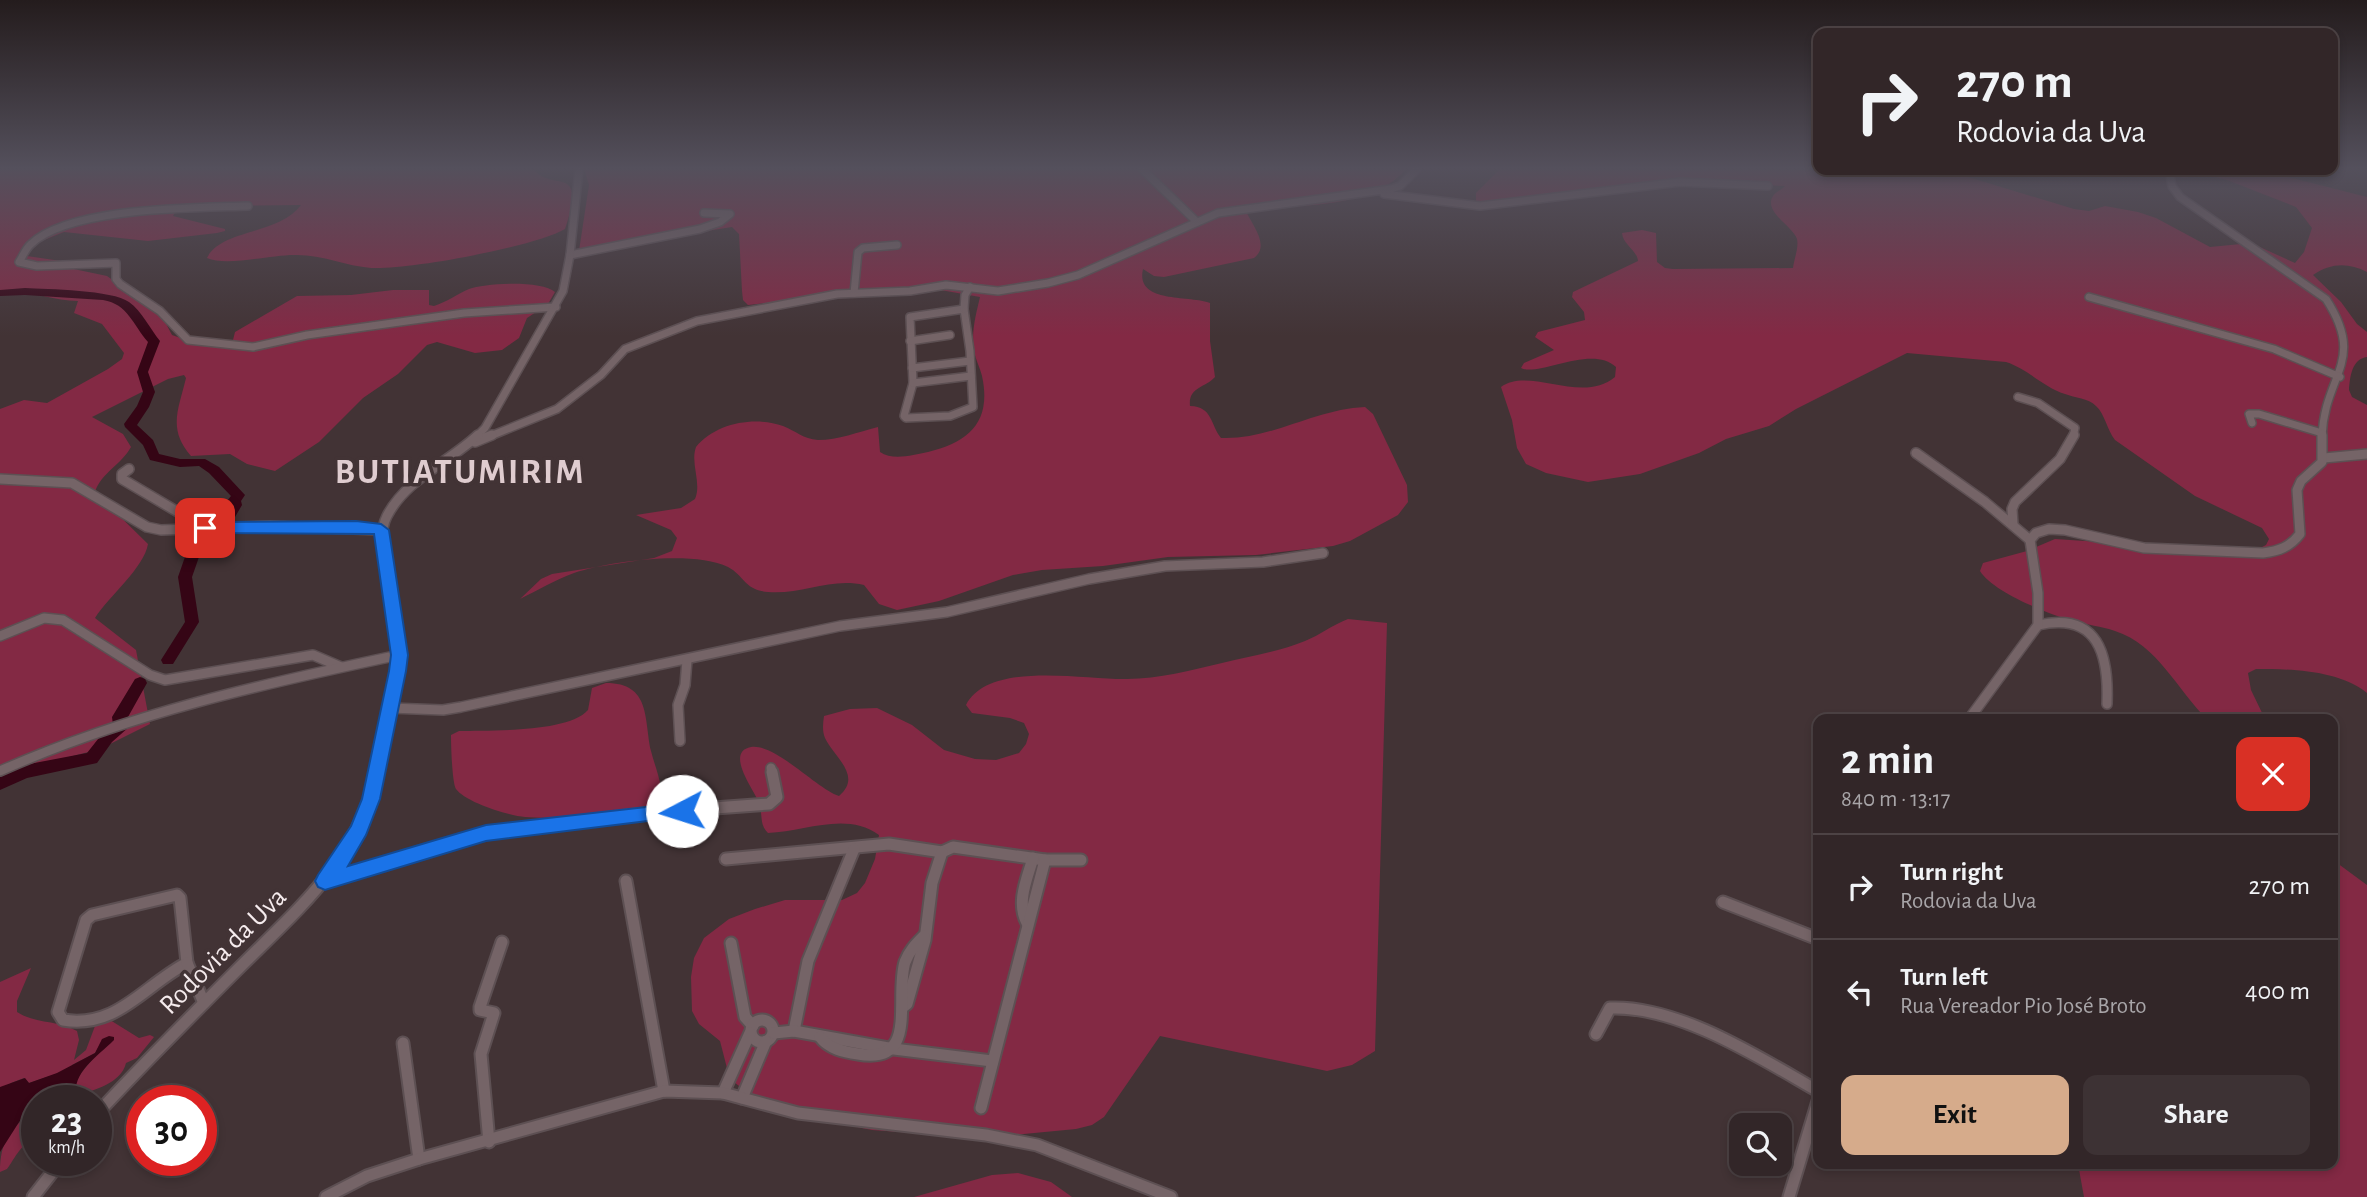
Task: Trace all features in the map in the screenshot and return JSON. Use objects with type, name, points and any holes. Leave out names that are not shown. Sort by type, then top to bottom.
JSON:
[{"type":"street","points":[[70,225],[28,246],[19,262],[30,266],[88,261],[116,262],[118,282],[160,310],[183,337],[199,343],[253,347],[307,335],[464,313],[556,307]]},
{"type":"street","points":[[0,479],[72,483],[147,527],[161,530],[356,527],[381,530],[385,515],[394,502],[470,444],[492,419],[556,307],[565,284],[573,225]]},
{"type":"street","points":[[570,255],[712,225]]},
{"type":"street","points":[[470,444],[557,409],[601,375],[625,349],[708,319],[820,296],[910,291],[933,286],[1011,289],[1078,275],[1191,225]]},
{"type":"street","points":[[2030,540],[2036,533],[2049,529],[2065,530],[2144,548],[2263,553],[2282,551],[2293,545],[2300,534],[2297,496],[2299,485],[2319,467],[2324,457],[2322,433],[2326,407],[2345,365],[2344,329],[2337,313],[2326,299],[2220,225]]},
{"type":"street","points":[[854,293],[858,252],[863,248],[897,245]]},
{"type":"street","points":[[933,286],[965,295]]},
{"type":"street","points":[[964,309],[910,317],[913,383],[904,416],[919,419],[943,417],[962,413],[973,407],[964,309],[965,295],[970,287]]},
{"type":"street","points":[[2089,297],[2274,349],[2340,377]]},
{"type":"street","points":[[910,341],[950,335]]},
{"type":"street","points":[[912,368],[970,361]]},
{"type":"street","points":[[913,383],[971,376]]},
{"type":"street","points":[[2013,525],[2012,509],[2015,502],[2060,458],[2075,437],[2075,428],[2068,421],[2038,403],[2018,397]]},
{"type":"street","points":[[2252,423],[2249,414],[2259,414],[2322,433]]},
{"type":"street","points":[[1916,453],[2030,540],[2038,593],[2038,625],[1973,714]]},
{"type":"street","points":[[2324,457],[2367,454]]},
{"type":"street","points":[[129,468],[122,474],[122,479],[205,528]]},
{"type":"street","name":"Rodovia da Uva","points":[[112,1098],[325,881],[343,857],[366,814],[376,781],[399,655],[381,530]]},
{"type":"street","points":[[390,708],[443,710],[461,707],[840,626],[947,612],[1056,586],[1165,566],[1263,562],[1322,553]]},
{"type":"street","points":[[0,636],[44,618],[63,620],[150,675],[165,680],[313,655],[321,656],[341,667]]},
{"type":"street","points":[[2038,625],[2063,622],[2092,634],[2101,643],[2108,674],[2106,704]]},
{"type":"street","points":[[0,771],[39,752],[130,719],[191,702],[399,655]]},
{"type":"street","points":[[680,741],[678,705],[685,685],[687,660]]},
{"type":"street","points":[[325,881],[486,833],[660,812],[769,804],[777,797],[771,768]]},
{"type":"street","points":[[726,859],[889,844],[942,852],[953,847],[1045,860],[1081,860]]},
{"type":"street","points":[[794,1031],[807,961],[854,849]]},
{"type":"street","points":[[731,943],[745,1017],[755,1042],[794,1031],[820,1037],[823,1043],[833,1048],[855,1054],[888,1054],[894,1049],[902,1008],[907,1004],[929,922],[932,883],[942,852]]},
{"type":"street","points":[[1027,923],[1022,916],[1021,904],[1033,858]]},
{"type":"street","points":[[981,1108],[1045,860]]},
{"type":"street","points":[[626,881],[664,1091]]},
{"type":"street","points":[[187,962],[170,970],[117,1012],[93,1022],[73,1024],[63,1020],[58,1012],[86,920],[92,915],[177,895],[180,898],[187,962],[204,1003]]},
{"type":"street","points":[[1723,902],[1813,938]]},
{"type":"street","points":[[489,1142],[481,1054],[494,1013],[480,1010],[480,1007],[502,942]]},
{"type":"street","points":[[1596,1034],[1610,1008],[1622,1004],[1650,1011],[1778,1068],[1813,1088]]},
{"type":"street","points":[[723,1093],[751,1030],[766,1020],[772,1023],[770,1037],[742,1098]]},
{"type":"street","points":[[403,1043],[419,1159]]},
{"type":"street","points":[[894,1049],[992,1061]]},
{"type":"street","points":[[733,1070],[744,1068],[753,1072]]},
{"type":"street","points":[[326,1197],[367,1176],[419,1159],[489,1142],[664,1091],[723,1093],[798,1113],[986,1135],[1037,1145],[1171,1197]]},
{"type":"street","points":[[1789,1197],[1813,1118]]},
{"type":"street","points":[[35,1196],[50,1176]]},
{"type":"shaded area","points":[[0,225],[208,225],[225,229],[217,233],[148,241],[64,232],[29,246],[27,256],[61,261],[69,268],[107,276],[162,316],[172,335],[192,342],[236,345],[233,340],[235,332],[297,296],[429,290],[429,305],[434,306],[469,289],[487,285],[526,284],[555,292],[548,304],[527,318],[519,338],[502,350],[475,353],[437,342],[427,345],[398,374],[363,398],[319,442],[275,471],[247,464],[230,454],[191,456],[179,437],[177,427],[178,409],[186,378],[184,375],[168,379],[92,417],[123,434],[131,447],[102,479],[95,492],[148,544],[140,563],[95,618],[136,650],[150,724],[100,749],[38,765],[0,783],[0,409],[24,400],[47,403],[108,369],[122,359],[124,353],[102,324],[74,313],[78,301],[20,292],[0,293]]},
{"type":"shaded area","points":[[566,225],[565,229],[549,236],[500,250],[389,268],[362,267],[307,255],[238,261],[207,258],[224,242],[265,227]]},
{"type":"shaded area","points":[[583,225],[1253,225],[1261,247],[1254,258],[1164,277],[1154,276],[1143,269],[1143,280],[1147,288],[1155,293],[1210,303],[1210,341],[1215,377],[1194,391],[1190,406],[1203,409],[1207,413],[1221,438],[1258,434],[1328,413],[1365,407],[1373,414],[1407,485],[1408,502],[1398,515],[1350,541],[1333,546],[1256,555],[1168,557],[1103,566],[1042,570],[1013,575],[939,601],[897,610],[879,604],[864,585],[840,583],[768,592],[754,589],[728,567],[713,562],[673,558],[639,560],[672,551],[677,538],[671,530],[636,515],[681,508],[695,499],[696,447],[714,432],[725,427],[748,422],[772,423],[808,438],[826,440],[878,427],[880,452],[897,457],[943,448],[966,436],[980,418],[984,406],[982,376],[973,343],[980,297],[918,286],[748,305],[743,300],[739,234],[732,227],[579,251]]},
{"type":"shaded area","points":[[1786,225],[2169,225],[2210,247],[2251,243],[2295,263],[2304,252],[2312,228],[2310,225],[2367,225],[2367,272],[2339,265],[2313,275],[2367,332],[2367,357],[2355,365],[2349,390],[2352,397],[2367,405],[2367,693],[2355,685],[2328,675],[2256,669],[2248,673],[2251,690],[2263,714],[2202,714],[2155,657],[2130,638],[2110,629],[2073,621],[2036,608],[1996,587],[1987,579],[1980,571],[1983,563],[2027,551],[2055,539],[2252,552],[2266,545],[2269,539],[2262,528],[2195,496],[2115,440],[2102,413],[2093,403],[2057,391],[2006,362],[1907,353],[1796,409],[1769,426],[1726,439],[1699,453],[1640,474],[1588,482],[1546,473],[1526,464],[1517,448],[1512,420],[1501,387],[1526,381],[1587,387],[1602,385],[1615,377],[1616,367],[1606,361],[1593,359],[1529,370],[1521,368],[1524,363],[1554,350],[1535,337],[1538,332],[1585,320],[1584,312],[1572,297],[1573,292],[1638,261],[1622,233],[1642,230],[1656,233],[1657,262],[1665,268],[1673,269],[1793,268],[1797,250],[1794,234]]},
{"type":"shaded area","points":[[598,567],[574,573],[520,599],[541,579],[552,574]]},
{"type":"shaded area","points":[[1348,619],[1387,623],[1375,1051],[1352,1065],[1327,1071],[1160,1036],[1104,1117],[1092,1125],[984,1138],[872,1130],[798,1115],[744,1090],[734,1082],[728,1072],[720,1041],[699,1024],[692,1011],[691,977],[694,958],[704,938],[729,919],[785,900],[842,900],[857,893],[865,883],[875,859],[879,835],[853,824],[768,833],[763,826],[759,803],[743,772],[740,756],[743,750],[751,747],[772,752],[839,796],[846,789],[847,774],[825,738],[824,716],[850,709],[877,708],[912,725],[944,750],[975,759],[996,760],[1019,753],[1029,734],[1024,723],[1010,718],[972,713],[966,705],[978,691],[995,682],[1016,677],[1039,676],[1139,679],[1163,676],[1285,648],[1310,639]]},
{"type":"shaded area","points":[[606,683],[631,689],[643,705],[661,788],[657,798],[651,803],[639,809],[608,815],[525,817],[468,799],[456,789],[451,735],[459,731],[527,729],[564,723],[588,710],[592,688]]},
{"type":"shaded area","points":[[2338,864],[2367,885],[2367,1197],[2084,1197],[2079,1169],[2338,1169]]},
{"type":"shaded area","points":[[31,968],[17,1001],[17,1012],[77,1031],[79,1040],[74,1060],[86,1050],[95,1026],[110,1020],[139,1038],[150,1035],[154,1037],[137,1058],[126,1063],[119,1076],[104,1085],[76,1085],[79,1076],[96,1054],[99,1047],[95,1053],[72,1065],[71,1069],[29,1083],[24,1078],[11,1083],[0,1092],[0,982]]},
{"type":"shaded area","points":[[114,1037],[82,1072],[77,1085],[21,1085],[21,1119],[0,1152],[0,1087],[25,1078],[29,1083],[57,1073],[95,1053],[102,1039]]},
{"type":"shaded area","points":[[20,1122],[21,1149],[7,1169],[0,1172],[5,1143]]},
{"type":"shaded area","points":[[1018,1173],[1051,1182],[1072,1197],[914,1197],[992,1175]]},
{"type":"waterway","points":[[0,293],[103,297],[117,300],[129,307],[154,341],[143,372],[149,392],[143,407],[130,424],[131,427],[149,443],[154,457],[180,463],[201,462],[214,470],[238,495],[216,538],[193,554],[185,577],[192,622],[168,660]]},
{"type":"waterway","points":[[0,783],[24,772],[92,758],[107,738],[121,727],[120,717],[140,683]]},
{"type":"district","name":"BUTIATUMIRIM","points":[[460,471]]},
{"type":"route","points":[[205,528],[270,526],[381,530],[396,629],[398,671],[376,781],[366,814],[343,857],[325,881],[486,833],[682,811]]}]
